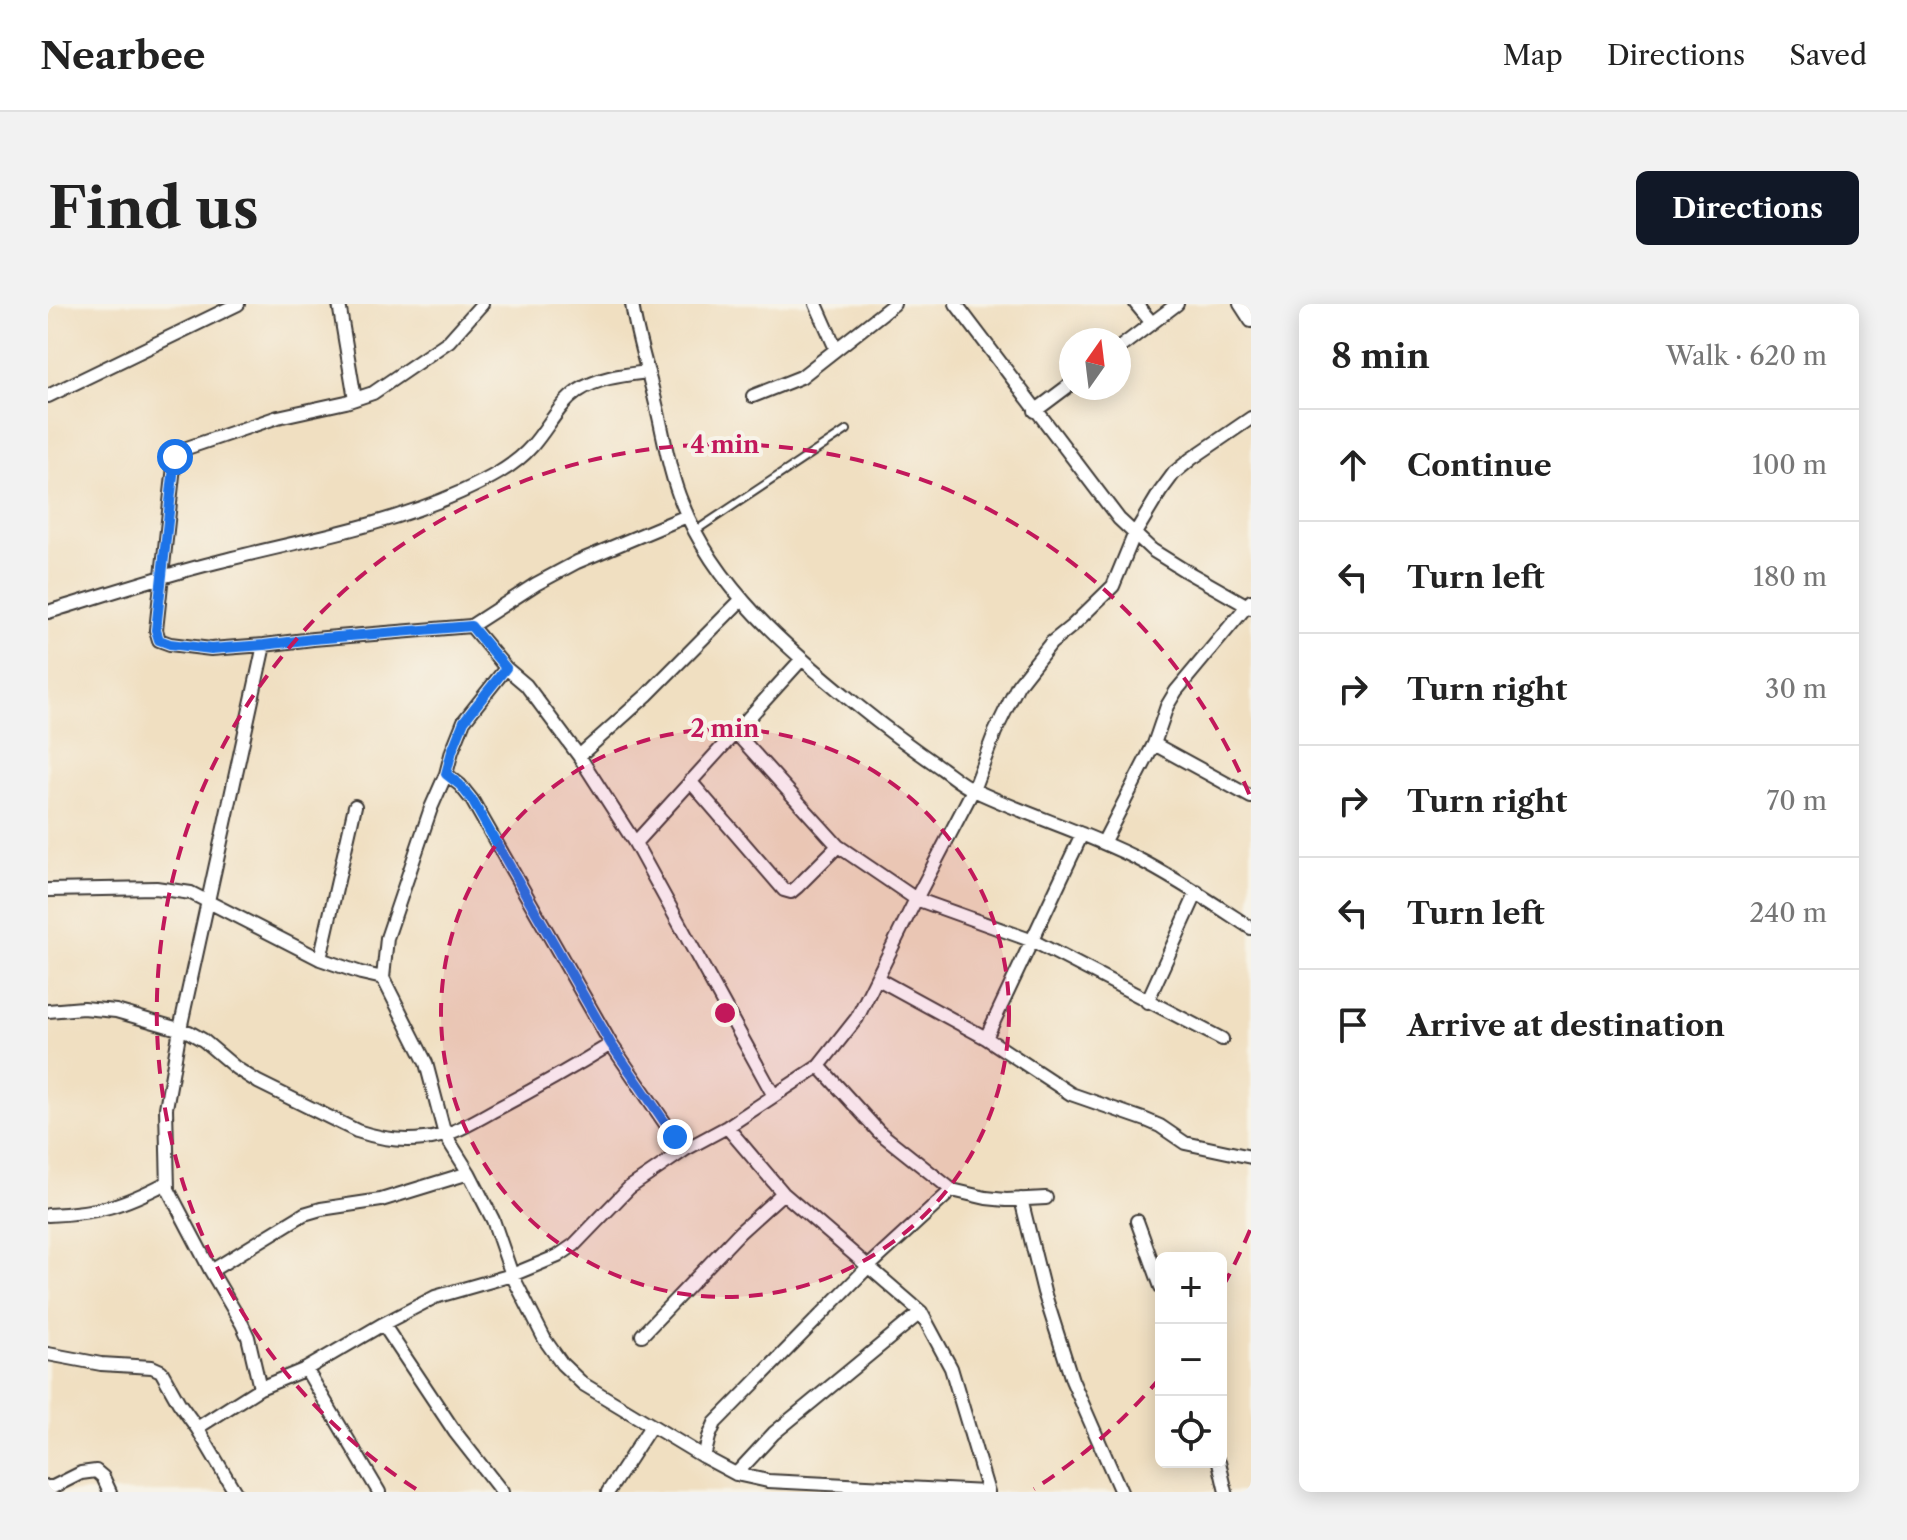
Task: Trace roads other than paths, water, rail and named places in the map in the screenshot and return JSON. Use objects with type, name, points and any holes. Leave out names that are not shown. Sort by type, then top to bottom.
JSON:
[{"type":"street","points":[[48,396],[238,304]]},
{"type":"street","points":[[339,304],[355,399]]},
{"type":"street","points":[[482,304],[449,341],[373,393],[278,417],[178,451],[161,578],[156,630],[159,640],[211,649],[471,626],[577,562],[687,516]]},
{"type":"street","points":[[632,304],[640,348],[680,501],[719,570],[777,637],[824,680],[896,737],[973,790],[1137,859],[1197,892],[1251,928]]},
{"type":"street","points":[[816,304],[836,349]]},
{"type":"street","points":[[753,396],[801,377],[894,304]]},
{"type":"street","points":[[956,304],[1035,411],[1134,535],[1184,570],[1250,605],[1176,691],[1167,706],[1154,744],[1103,843]]},
{"type":"street","points":[[1136,304],[1152,323]]},
{"type":"street","points":[[1131,339],[1177,304]]},
{"type":"street","points":[[1240,304],[1251,321]]},
{"type":"street","points":[[48,612],[216,562],[334,534],[460,492],[519,458],[531,447],[552,416],[578,391],[614,376],[648,372]]},
{"type":"street","points":[[1035,411],[1059,393]]},
{"type":"street","points":[[197,1428],[260,1388],[306,1369],[435,1297],[512,1275],[566,1251],[629,1188],[819,1066],[857,1018],[878,979],[973,790],[995,732],[1018,685],[1051,643],[1113,586],[1134,535],[1174,473],[1251,418]]},
{"type":"street","points":[[579,756],[647,695],[742,599]]},
{"type":"street","points":[[471,626],[506,668],[526,685],[579,756],[635,843],[774,1096]]},
{"type":"street","points":[[260,1388],[248,1337],[166,1183],[166,1108],[180,1029],[264,645]]},
{"type":"street","points":[[635,843],[802,659]]},
{"type":"street","points":[[506,668],[464,721],[452,751],[387,938],[383,978],[426,1063],[445,1135],[493,1220],[512,1275],[545,1340],[562,1364],[583,1384],[736,1474],[768,1481],[854,1488],[987,1492],[951,1368],[921,1312],[783,1193],[727,1127]]},
{"type":"street","points":[[735,732],[838,846],[916,899],[1033,941],[1222,1039]]},
{"type":"street","points":[[1154,744],[1251,797]]},
{"type":"street","points":[[446,774],[472,800],[611,1044],[686,1149]]},
{"type":"street","points":[[690,781],[784,890],[791,892],[838,846]]},
{"type":"street","points":[[320,959],[355,806]]},
{"type":"street","points":[[986,1038],[1082,834]]},
{"type":"street","points":[[48,890],[156,888],[191,893],[320,959],[383,978]]},
{"type":"street","points":[[1147,1002],[1197,892]]},
{"type":"street","points":[[878,979],[986,1038],[1071,1094],[1160,1126],[1185,1143],[1251,1157]]},
{"type":"street","points":[[48,1011],[83,1008],[116,1011],[180,1029],[203,1040],[258,1082],[357,1131],[402,1139],[445,1135],[554,1079],[611,1044]]},
{"type":"street","points":[[819,1066],[879,1132],[952,1190],[986,1198],[1046,1198]]},
{"type":"street","points":[[211,1271],[304,1214],[381,1200],[469,1173]]},
{"type":"street","points":[[48,1215],[108,1209],[166,1183]]},
{"type":"street","points":[[704,1457],[715,1423],[868,1267],[952,1190]]},
{"type":"street","points":[[642,1335],[740,1232],[783,1193]]},
{"type":"street","points":[[1021,1199],[1044,1292],[1072,1380],[1121,1492]]},
{"type":"street","points":[[1137,1221],[1155,1270]]},
{"type":"street","points":[[736,1474],[774,1433],[921,1312]]},
{"type":"street","points":[[383,1324],[455,1432],[502,1492]]},
{"type":"street","points":[[48,1354],[101,1364],[152,1367],[161,1371],[235,1492]]},
{"type":"street","points":[[306,1369],[379,1492]]},
{"type":"street","points":[[608,1492],[651,1426]]},
{"type":"street","points":[[1220,1468],[1226,1492]]},
{"type":"street","points":[[48,1487],[81,1473],[96,1471],[103,1477],[110,1492]]},
{"type":"lane","points":[[695,531],[847,430]]}]
